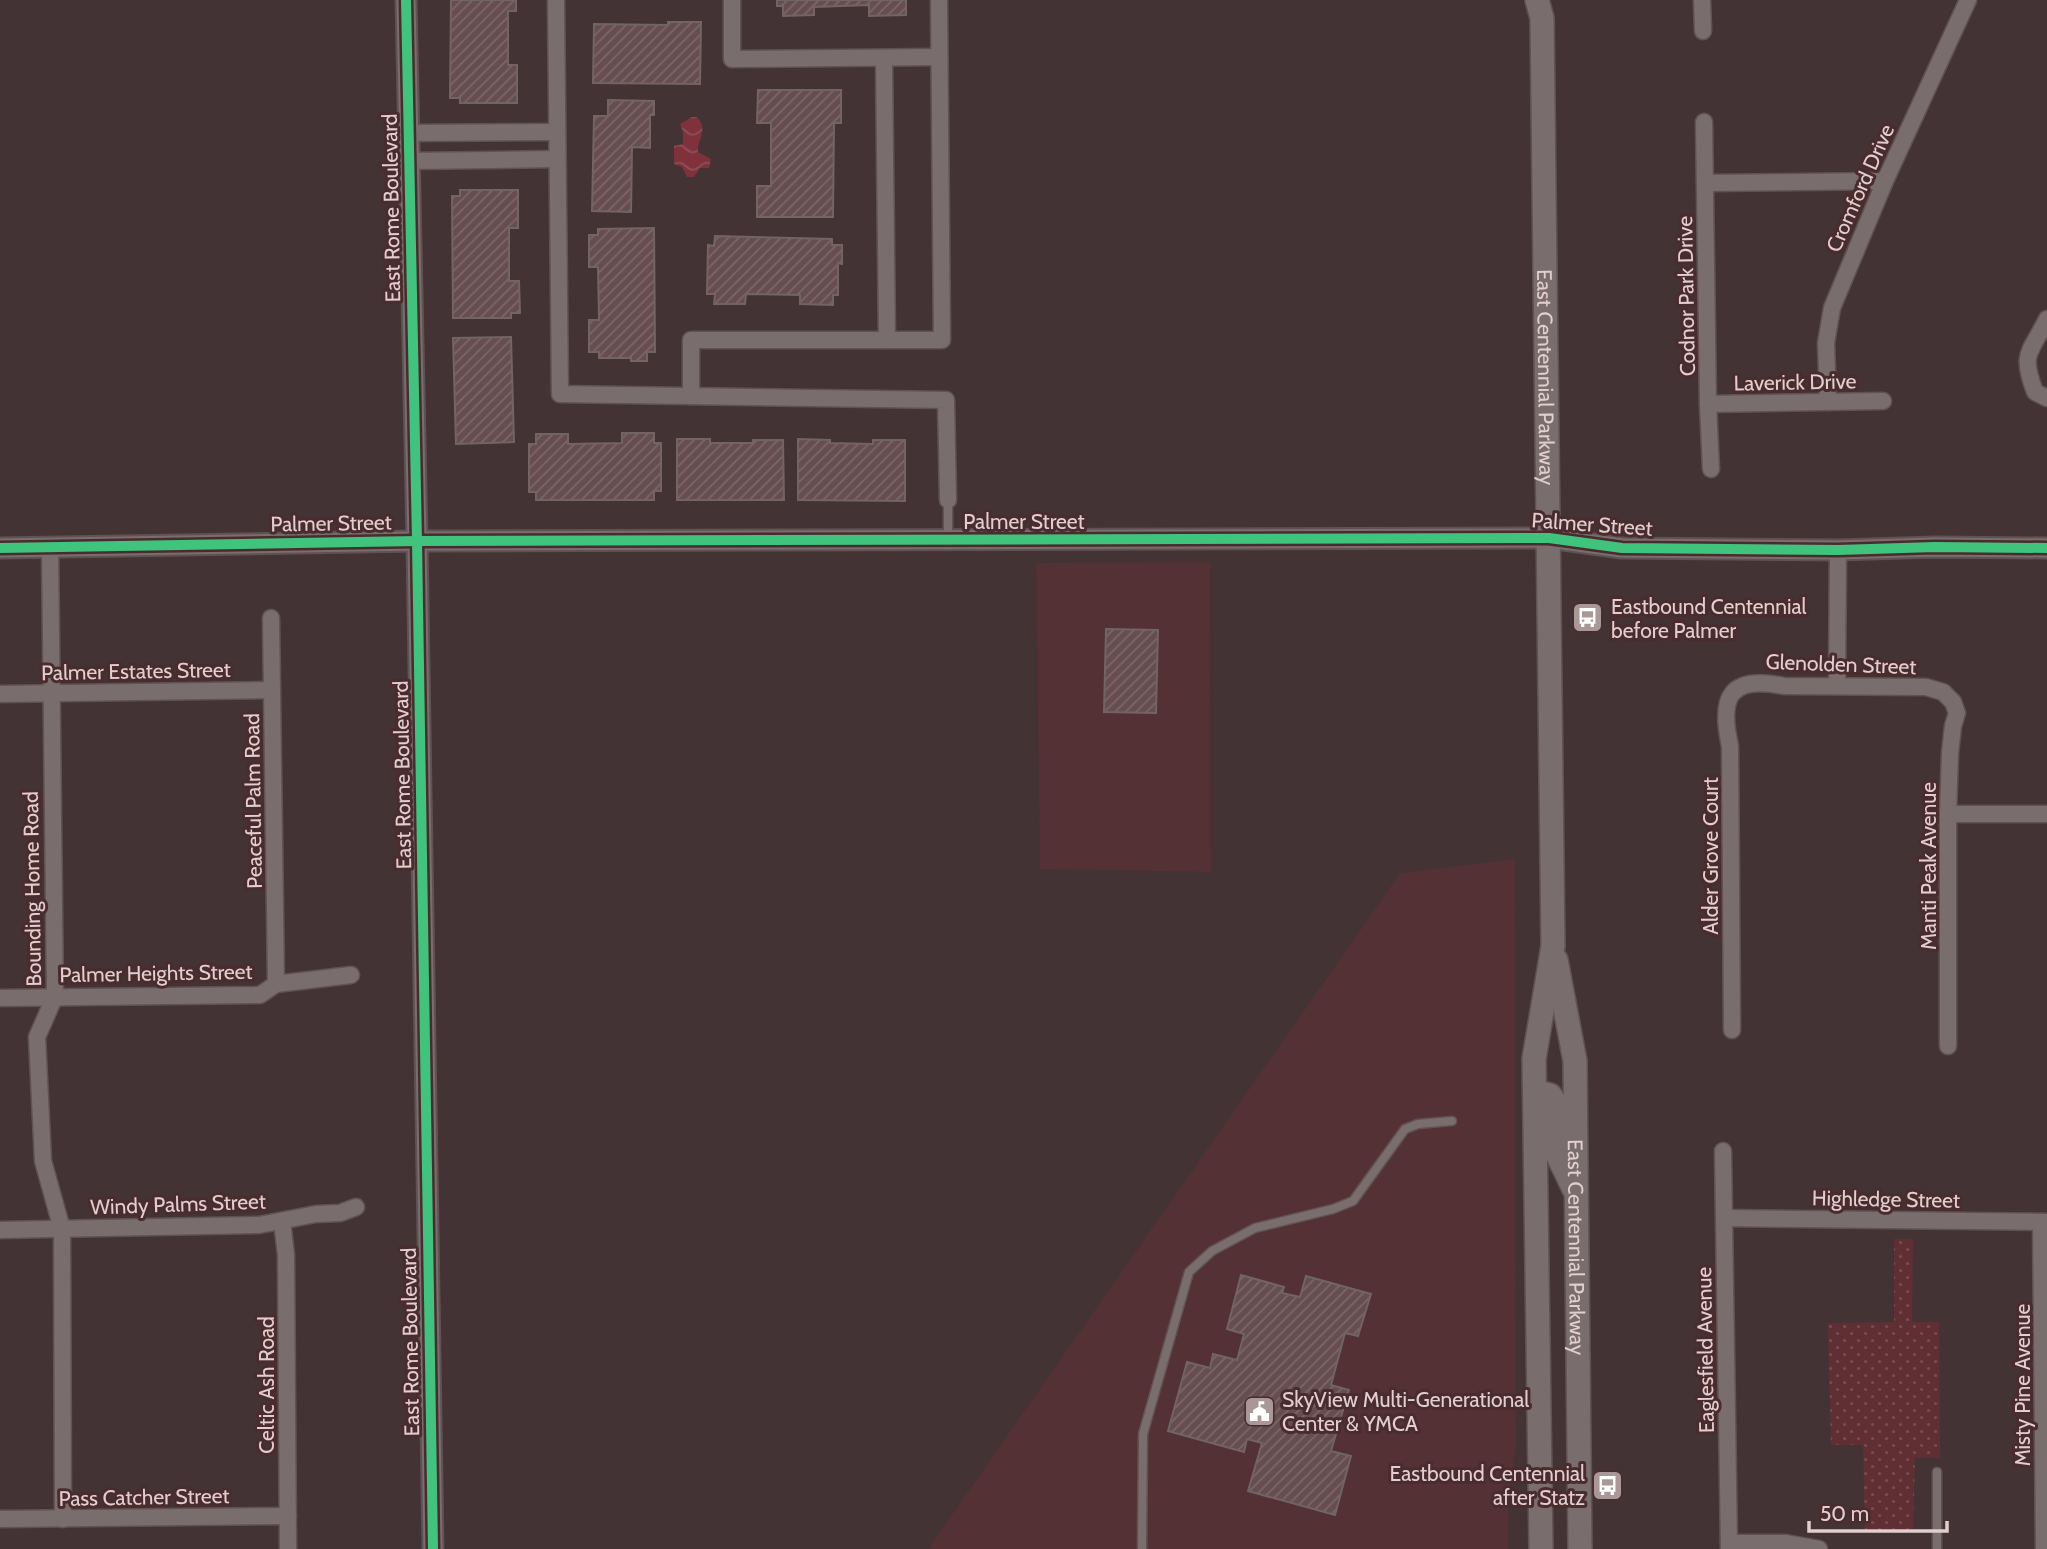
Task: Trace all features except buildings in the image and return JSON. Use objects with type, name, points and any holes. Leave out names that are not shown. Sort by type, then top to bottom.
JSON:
[{"type":"main road","name":"East Centennial Parkway","points":[[1541,1549],[1534,1059],[1553,946],[1542,6]]},
{"type":"main road","name":"East Centennial Parkway","points":[[1553,946],[1575,1060],[1580,1549]]},
{"type":"main road","points":[[1535,1091],[1550,1095],[1556,1104],[1557,1154],[1577,1195]]},
{"type":"street","name":"East Rome Boulevard","points":[[405,0],[417,541],[433,1549]]},
{"type":"street","points":[[556,0],[560,394],[946,400],[948,500]]},
{"type":"street","points":[[732,0],[732,58],[939,57]]},
{"type":"street","points":[[691,396],[691,340],[942,340],[939,0]]},
{"type":"street","points":[[1702,0],[1703,31]]},
{"type":"street","name":"Cromford Drive","points":[[1828,402],[1826,343],[1832,308],[1885,181],[1968,0]]},
{"type":"street","points":[[884,58],[887,340]]},
{"type":"street","name":"Codnor Park Drive","points":[[1704,122],[1708,404],[1712,469]]},
{"type":"street","points":[[409,133],[557,132]]},
{"type":"street","points":[[409,161],[557,159]]},
{"type":"street","points":[[1706,183],[1885,181]]},
{"type":"street","points":[[2041,395],[2027,372],[2026,358],[2047,319]]},
{"type":"street","name":"Laverick Drive","points":[[1708,404],[1883,401]]},
{"type":"street","name":"Palmer Street","points":[[0,548],[417,541],[1549,538],[1622,548],[2047,548]]},
{"type":"street","name":"Bounding Home Road","points":[[50,547],[55,996],[37,1037],[43,1161],[62,1229],[63,1519]]},
{"type":"street","points":[[1837,687],[1838,550]]},
{"type":"street","name":"Peaceful Palm Road","points":[[271,618],[276,984]]},
{"type":"street","name":"Glenolden Street","points":[[1738,687],[1763,682],[1784,686],[1926,687],[1943,692]]},
{"type":"street","name":"Alder Grove Court","points":[[1731,1030],[1730,746],[1725,707],[1738,687]]},
{"type":"street","name":"Palmer Estates Street","points":[[0,694],[272,690]]},
{"type":"street","name":"Manti Peak Avenue","points":[[1943,692],[1953,702],[1957,713],[1950,753],[1948,814],[1948,1046]]},
{"type":"street","points":[[1948,814],[2047,814]]},
{"type":"street","name":"Palmer Heights Street","points":[[0,998],[260,995],[276,984],[351,975]]},
{"type":"street","name":"Eaglesfield Avenue","points":[[1723,1151],[1729,1546]]},
{"type":"street","name":"Windy Palms Street","points":[[0,1230],[239,1226],[340,1213],[356,1207]]},
{"type":"street","name":"Highledge Street","points":[[1725,1218],[2044,1222]]},
{"type":"street","name":"Celtic Ash Road","points":[[282,1221],[286,1255],[288,1549]]},
{"type":"street","name":"Misty Pine Avenue","points":[[2044,1222],[2044,1549]]},
{"type":"street","name":"Pass Catcher Street","points":[[0,1519],[288,1516]]},
{"type":"street","points":[[1729,1546],[1785,1543],[1819,1549]]},
{"type":"lane","points":[[948,500],[948,540]]},
{"type":"lane","points":[[1143,1549],[1143,1434],[1189,1272],[1212,1251],[1255,1228],[1333,1209],[1353,1201],[1405,1129],[1418,1124],[1452,1121]]},
{"type":"lane","points":[[1937,1472],[1937,1549]]},
{"type":"shaded area","points":[[1210,562],[1211,872],[1040,869],[1036,563]]},
{"type":"shaded area","points":[[1515,859],[1516,1449],[1508,1505],[1508,1549],[928,1549],[1400,873]]},
{"type":"shaded area","points":[[1894,1239],[1913,1239],[1912,1322],[1939,1322],[1940,1458],[1915,1458],[1913,1533],[1865,1532],[1863,1445],[1831,1445],[1828,1323],[1894,1322]]},
{"type":"water","points":[[697,117],[702,126],[698,152],[711,159],[709,168],[700,168],[694,177],[687,177],[682,167],[674,164],[674,146],[683,144],[680,124]]},
{"type":"cycle path","points":[[406,0],[433,1549]]},
{"type":"cycle path","points":[[0,548],[417,541],[1549,538],[1622,548],[2047,548]]},
{"type":"place","name":"Eastbound Centennial before Palmer","points":[[1588,618]]},
{"type":"place","name":"SkyView Multi-Generational Center & YMCA","points":[[1259,1411]]},
{"type":"place","name":"Eastbound Centennial after Statz","points":[[1608,1485]]}]
